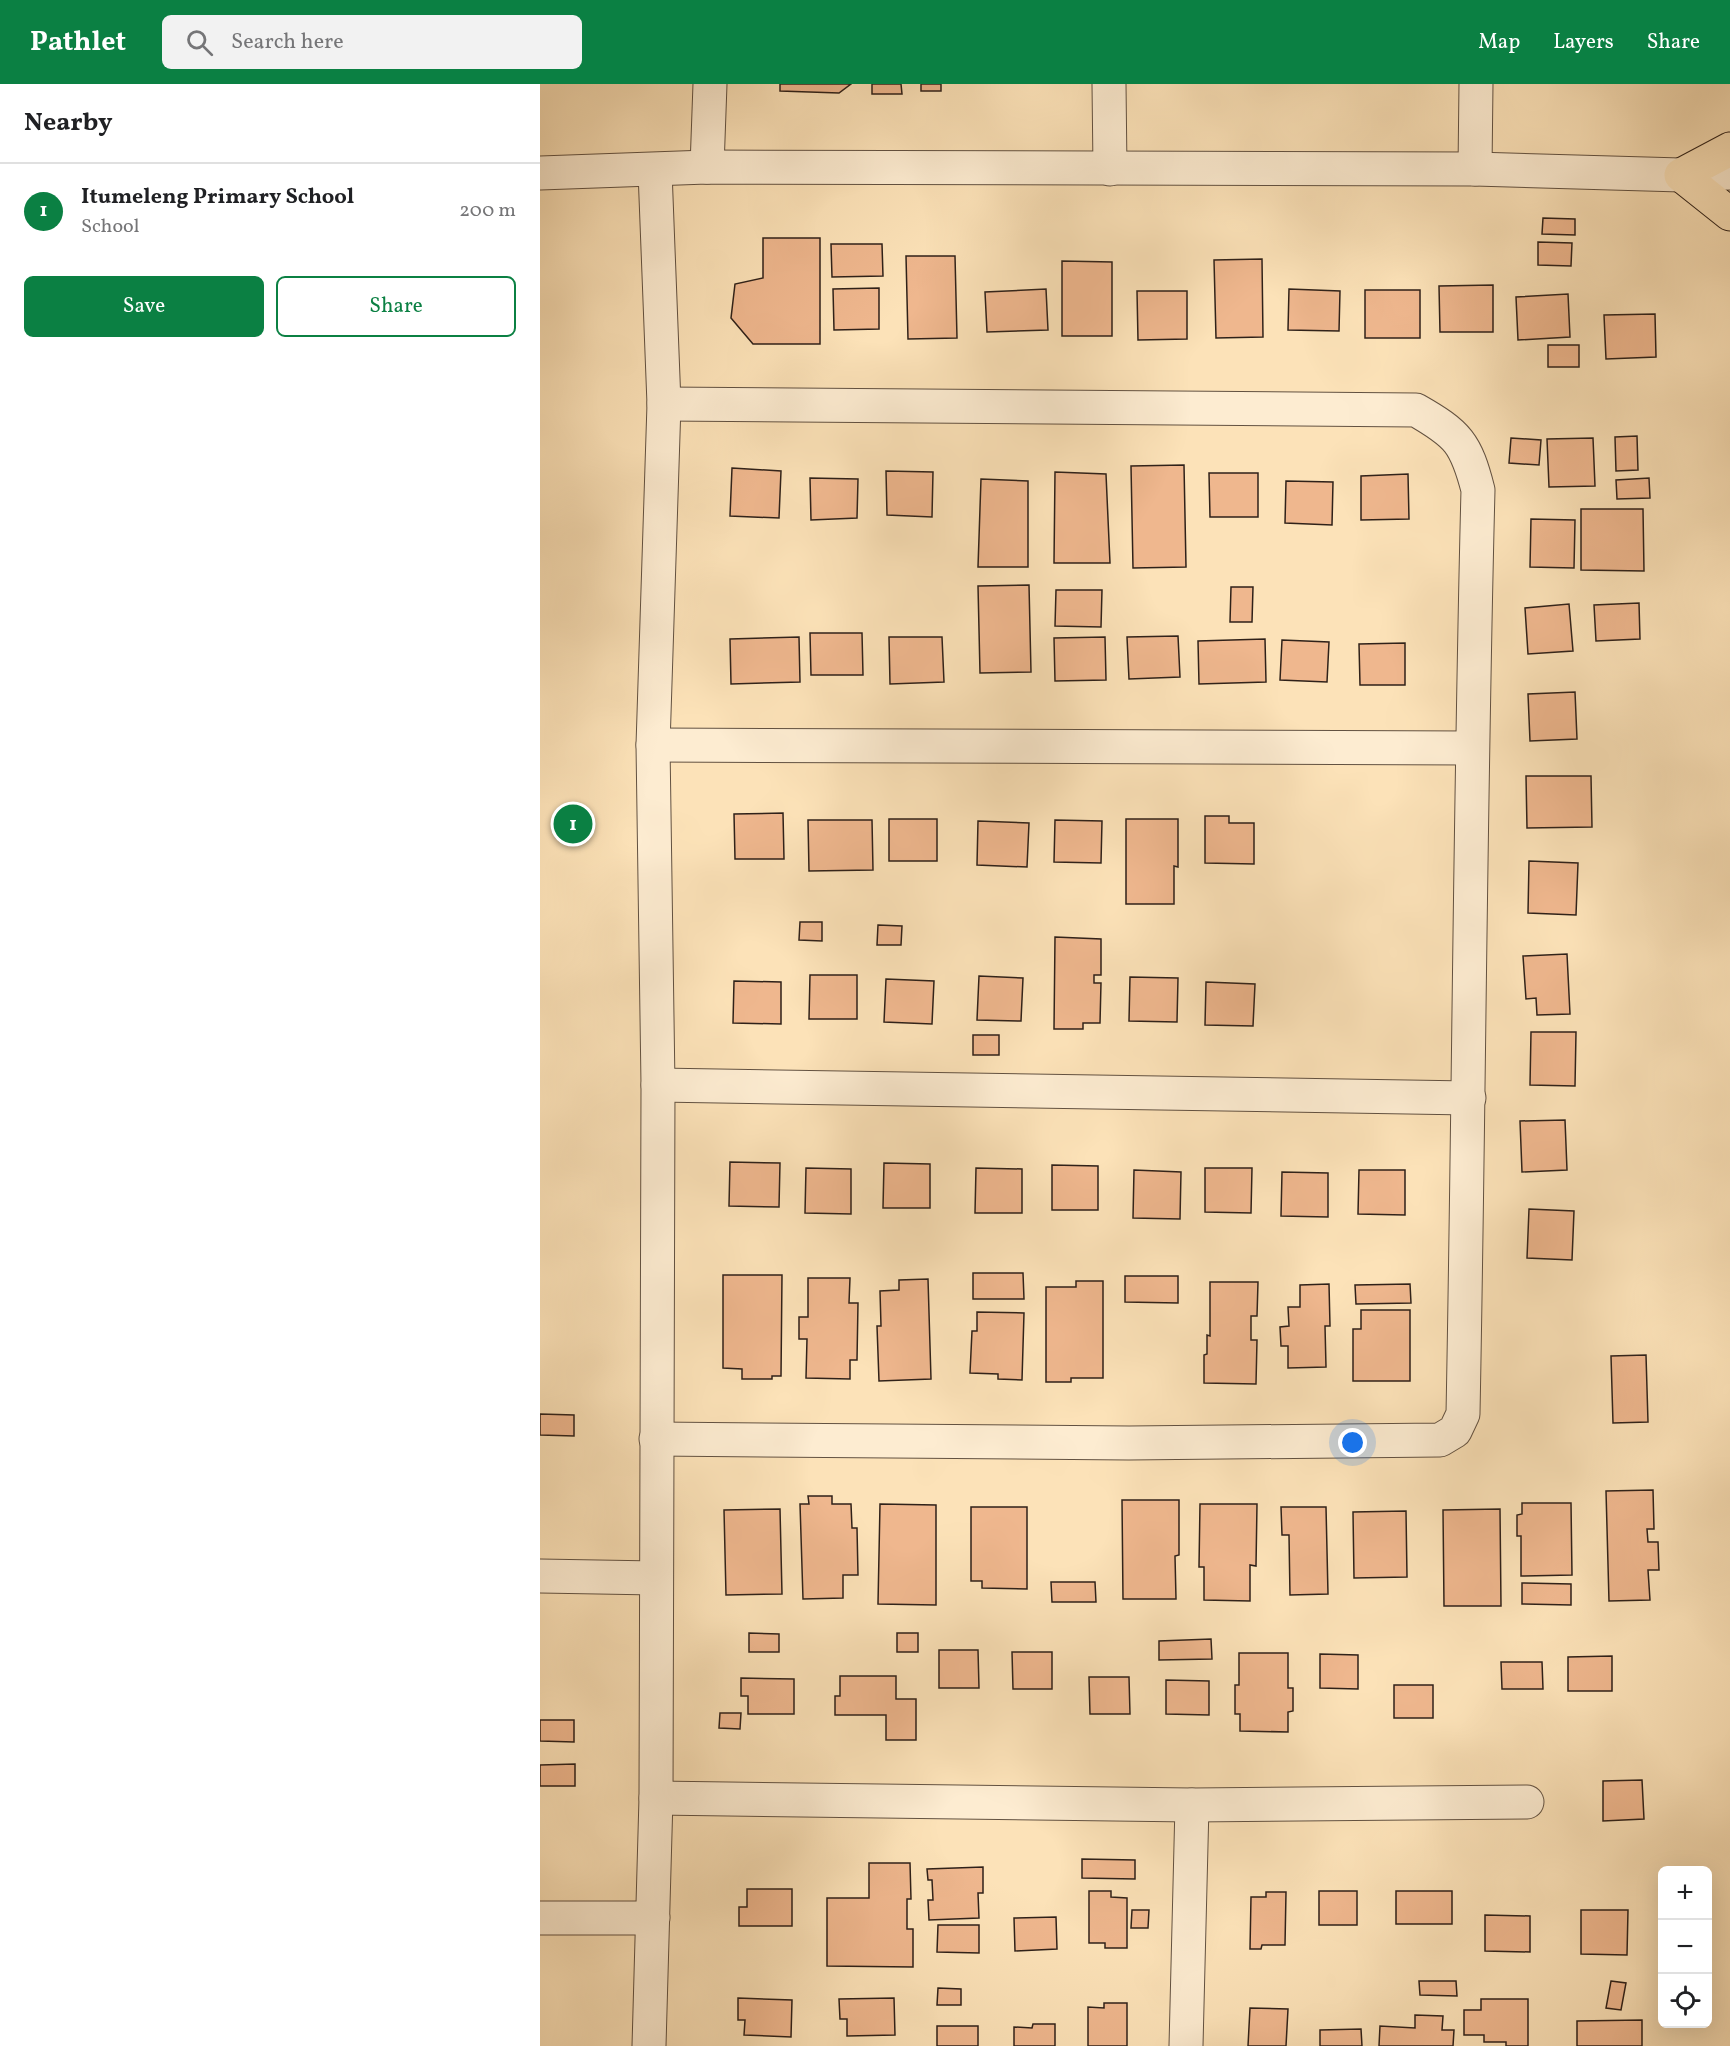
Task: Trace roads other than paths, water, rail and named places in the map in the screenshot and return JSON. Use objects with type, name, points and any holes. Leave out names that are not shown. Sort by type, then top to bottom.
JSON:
[{"type":"main road","points":[[1730,149],[1681,175],[1730,214]]},
{"type":"street","points":[[707,167],[711,84]]},
{"type":"street","points":[[1109,84],[1110,169]]},
{"type":"street","points":[[1475,169],[1476,84]]},
{"type":"street","points":[[540,173],[655,171],[707,167],[1475,169],[1681,175],[1730,173]]},
{"type":"street","points":[[649,2046],[656,1798],[658,1085],[654,745],[664,404],[655,171]]},
{"type":"street","points":[[656,1439],[1129,1443],[1440,1440],[1455,1431],[1463,1414],[1469,1098],[1471,748],[1478,490],[1469,456],[1447,428],[1416,410],[664,404]]},
{"type":"street","points":[[654,745],[1471,748]]},
{"type":"street","points":[[658,1085],[1469,1098]]},
{"type":"street","points":[[540,1576],[656,1578]]},
{"type":"street","points":[[656,1798],[1192,1805],[1527,1802]]},
{"type":"street","points":[[1186,2046],[1192,1805]]},
{"type":"street","points":[[540,1918],[653,1918]]},
{"type":"place","name":"Itumeleng Primary School","points":[[573,824]]}]
